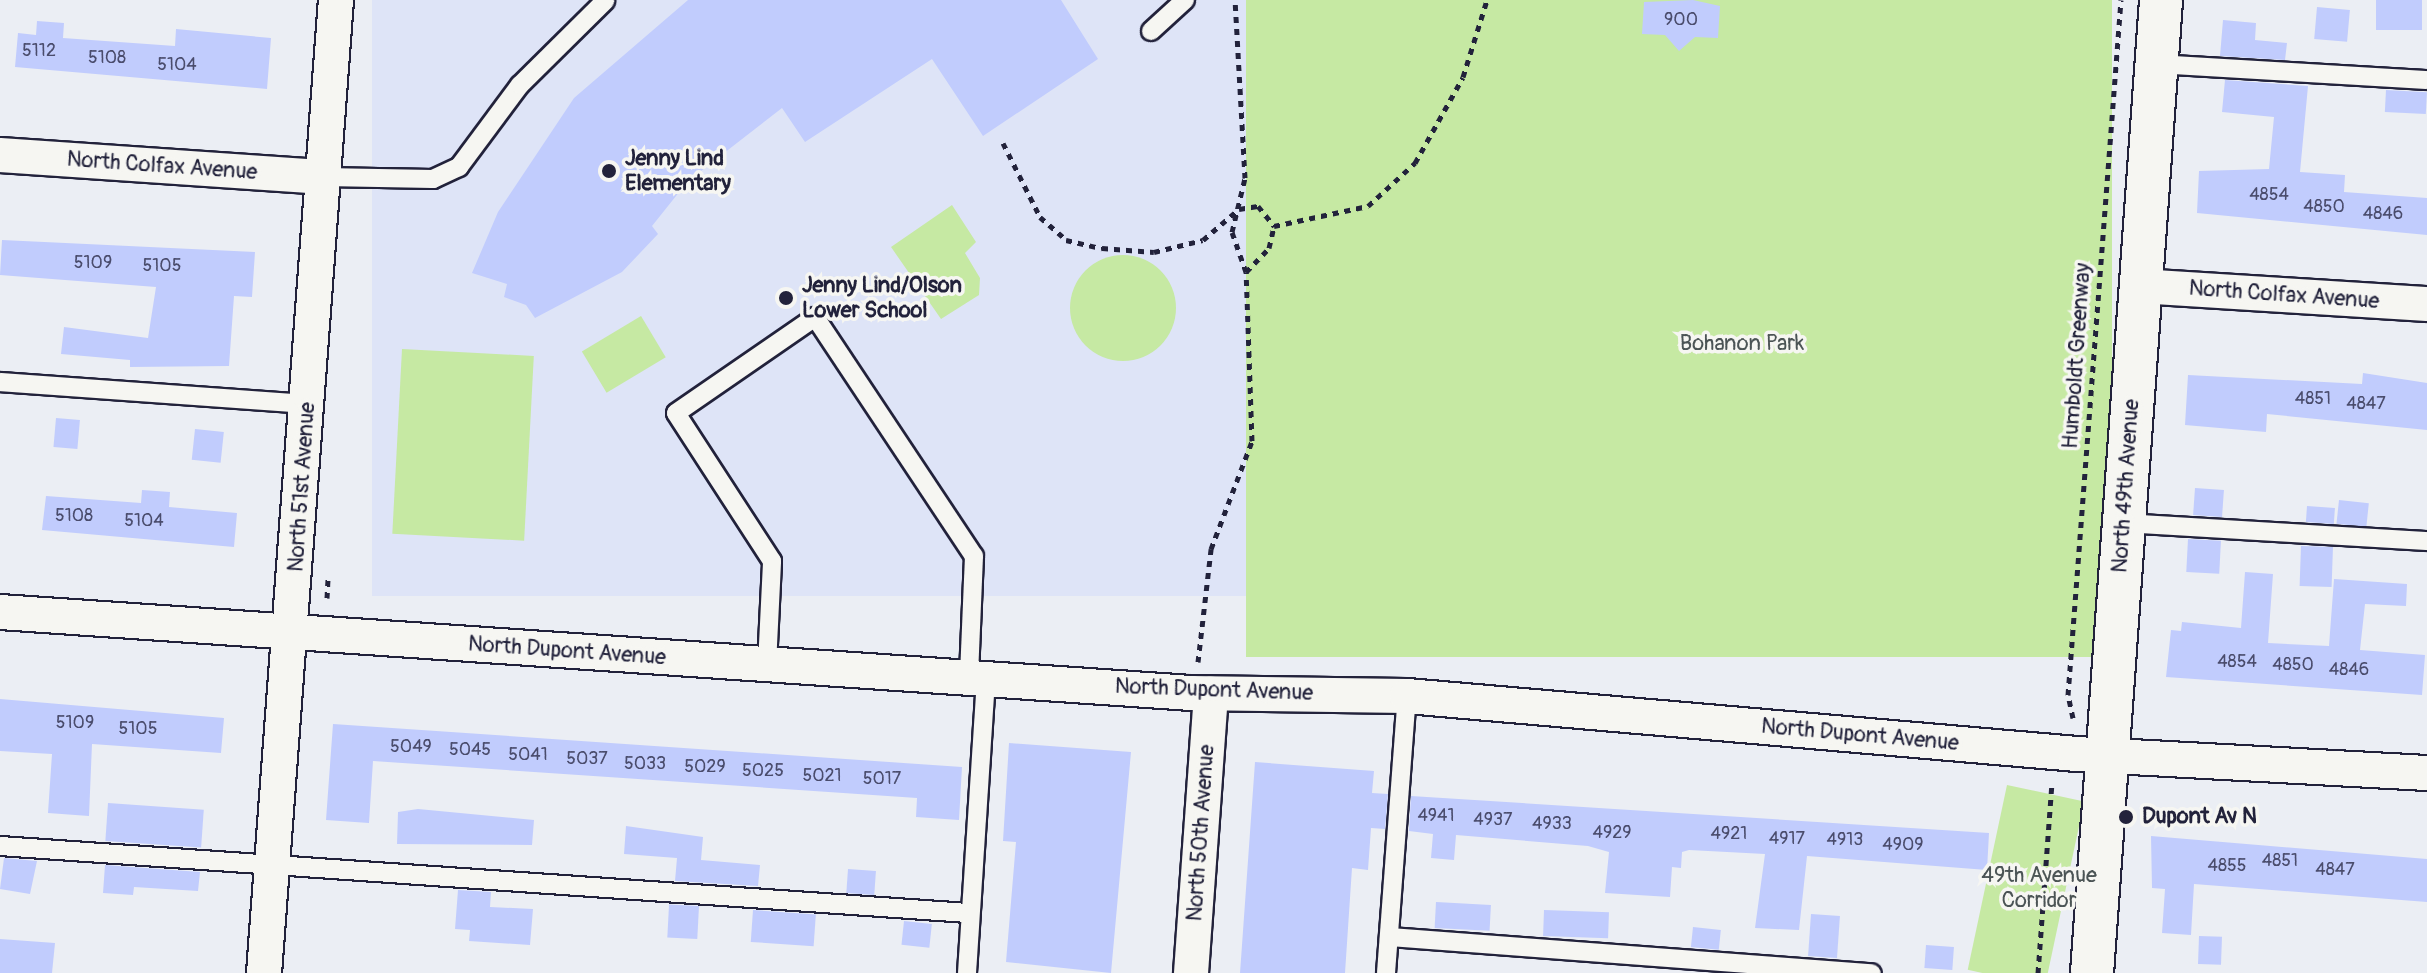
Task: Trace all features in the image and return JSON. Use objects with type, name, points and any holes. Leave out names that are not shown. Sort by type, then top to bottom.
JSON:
[{"type":"street","name":"North 51st Avenue","points":[[264,973],[336,0]]},
{"type":"street","name":"North 49th Avenue","points":[[2092,973],[2161,0]]},
{"type":"street","name":"North Colfax Avenue","points":[[0,155],[324,177]]},
{"type":"street","name":"North Colfax Avenue","points":[[2140,286],[2427,304]]},
{"type":"street","name":"North Dupont Avenue","points":[[0,612],[767,665],[978,676],[1205,679],[2107,756],[2427,773]]},
{"type":"street","name":"North 50th Avenue","points":[[1191,973],[1205,679]]},
{"type":"lane","points":[[1151,31],[1185,0]]},
{"type":"lane","points":[[324,177],[433,179],[459,167],[520,85],[605,1]]},
{"type":"lane","points":[[2157,64],[2427,80]]},
{"type":"lane","points":[[767,665],[772,561],[676,413],[815,317],[974,556],[978,676],[967,973]]},
{"type":"lane","points":[[0,382],[308,404]]},
{"type":"lane","points":[[2124,523],[2427,541]]},
{"type":"lane","points":[[1386,973],[1407,696]]},
{"type":"lane","points":[[0,846],[969,913]]},
{"type":"lane","points":[[1389,937],[1872,973]]},
{"type":"path","points":[[1205,679],[1211,549],[1252,441],[1246,272],[1232,232],[1245,178],[1235,0]]},
{"type":"path","points":[[1274,226],[1368,206],[1415,163],[1463,77],[1487,0]]},
{"type":"path","name":"Humboldt Greenway","points":[[2069,714],[2121,0]]},
{"type":"path","points":[[1003,143],[1040,217],[1066,240],[1154,252],[1203,240],[1239,209],[1258,206],[1274,226]]},
{"type":"path","points":[[1246,272],[1269,248],[1274,226]]},
{"type":"path","points":[[2038,973],[2052,783]]},
{"type":"shaded area","name":"Jenny Lind/Olson Lower School","points":[[372,0],[1246,0],[1246,596],[372,596]]},
{"type":"green space","name":"Bohanon Park","points":[[1246,0],[2112,0],[2112,657],[1246,657]]},
{"type":"green space","points":[[952,205],[976,242],[965,253],[980,278],[979,295],[941,319],[891,247]]},
{"type":"green space","points":[[1123,255],[1143,259],[1160,271],[1172,288],[1176,308],[1172,328],[1160,345],[1143,357],[1123,361],[1103,357],[1086,345],[1074,328],[1070,308],[1074,288],[1086,271],[1103,259]]},
{"type":"green space","points":[[641,316],[666,357],[607,393],[582,352]]},
{"type":"green space","points":[[402,349],[534,356],[524,541],[392,534]]},
{"type":"green space","name":"49th Avenue Corridor","points":[[2007,785],[2084,801],[2048,973],[1982,973],[1968,970]]},
{"type":"building","name":"Jenny Lind Elementary","points":[[688,0],[1061,0],[1098,59],[983,136],[932,59],[805,142],[782,108],[688,181],[652,226],[658,234],[622,272],[535,318],[526,305],[504,297],[507,284],[472,273],[498,212],[574,98]]},
{"type":"building","points":[[1693,0],[1720,6],[1718,38],[1695,37],[1679,51],[1665,35],[1642,34],[1644,2]]},
{"type":"building","points":[[2376,0],[2422,0],[2422,30],[2376,30]]},
{"type":"building","points":[[2317,7],[2350,10],[2347,42],[2314,39]]},
{"type":"building","points":[[2223,20],[2256,23],[2255,40],[2287,43],[2285,60],[2220,56]]},
{"type":"building","points":[[37,21],[64,23],[63,38],[175,46],[176,29],[271,38],[267,89],[15,67],[18,33],[36,35]]},
{"type":"building","points":[[2225,80],[2308,86],[2300,172],[2345,175],[2344,192],[2427,198],[2427,235],[2197,213],[2199,171],[2269,169],[2274,117],[2222,112]]},
{"type":"building","points":[[2386,90],[2427,92],[2426,114],[2385,112]]},
{"type":"building","points":[[2,240],[255,252],[252,297],[234,296],[229,366],[130,367],[130,360],[61,354],[64,327],[148,338],[156,287],[0,275]]},
{"type":"building","points":[[2363,373],[2427,383],[2427,430],[2267,414],[2266,432],[2185,425],[2188,375],[2362,384]]},
{"type":"building","points":[[56,418],[80,420],[77,449],[53,447]]},
{"type":"building","points":[[195,429],[224,432],[221,463],[192,460]]},
{"type":"building","points":[[2195,488],[2224,490],[2222,517],[2193,515]]},
{"type":"building","points":[[142,490],[170,492],[169,507],[237,513],[234,547],[42,530],[46,496],[141,503]]},
{"type":"building","points":[[2339,500],[2369,503],[2366,527],[2336,524]]},
{"type":"building","points":[[2307,506],[2335,508],[2334,524],[2306,522]]},
{"type":"building","points":[[2188,539],[2221,541],[2219,574],[2186,572]]},
{"type":"building","points":[[2301,546],[2333,547],[2332,587],[2300,586]]},
{"type":"building","points":[[2245,572],[2273,574],[2268,643],[2329,646],[2334,579],[2407,584],[2406,606],[2365,604],[2360,650],[2425,655],[2422,695],[2166,677],[2171,630],[2181,631],[2182,622],[2241,628]]},
{"type":"building","points":[[0,699],[224,718],[221,753],[92,744],[89,816],[48,813],[52,754],[0,751]]},
{"type":"building","points":[[333,724],[962,767],[959,820],[916,817],[917,798],[373,761],[369,823],[326,820]]},
{"type":"building","points":[[1009,743],[1131,752],[1111,973],[1006,962],[1016,842],[1003,841]]},
{"type":"building","points":[[1255,762],[1374,771],[1372,793],[1388,794],[1385,829],[1371,828],[1368,870],[1352,868],[1345,973],[1240,973]]},
{"type":"building","points":[[1411,796],[1989,833],[1987,870],[1807,856],[1799,930],[1755,928],[1765,854],[1689,850],[1682,852],[1681,868],[1672,867],[1670,897],[1605,893],[1609,852],[1588,846],[1456,835],[1454,860],[1431,858],[1433,834],[1409,831]]},
{"type":"building","points":[[108,803],[204,810],[201,848],[105,841]]},
{"type":"building","points":[[418,809],[534,820],[532,845],[397,844],[398,812]]},
{"type":"building","points":[[626,826],[703,837],[701,860],[760,865],[758,886],[675,881],[677,858],[624,854]]},
{"type":"building","points":[[2151,836],[2427,859],[2427,902],[2194,884],[2191,935],[2162,933],[2165,889],[2152,888]]},
{"type":"building","points":[[4,858],[37,861],[30,894],[0,889]]},
{"type":"building","points":[[105,865],[200,872],[198,891],[134,887],[133,895],[103,893]]},
{"type":"building","points":[[848,869],[876,871],[874,895],[846,893]]},
{"type":"building","points":[[458,890],[491,892],[490,907],[533,909],[530,945],[469,941],[470,930],[455,929]]},
{"type":"building","points":[[1436,902],[1491,905],[1490,931],[1435,928]]},
{"type":"building","points":[[669,904],[699,906],[697,939],[667,937]]},
{"type":"building","points":[[753,910],[816,914],[814,946],[751,942]]},
{"type":"building","points":[[1544,910],[1609,912],[1608,938],[1543,936]]},
{"type":"building","points":[[1811,914],[1840,916],[1837,958],[1808,956]]},
{"type":"building","points":[[904,921],[932,924],[929,948],[901,945]]},
{"type":"building","points":[[1693,927],[1721,930],[1719,950],[1691,947]]},
{"type":"building","points":[[2199,936],[2222,937],[2221,965],[2198,964]]},
{"type":"building","points":[[0,939],[55,943],[52,973],[0,973]]},
{"type":"building","points":[[1926,945],[1954,947],[1952,970],[1924,968]]},
{"type":"place","name":"Jenny Lind Elementary","points":[[609,171]]},
{"type":"place","name":"Jenny Lind/Olson Lower School","points":[[786,298]]},
{"type":"place","name":"Dupont Av N","points":[[2126,817]]}]
